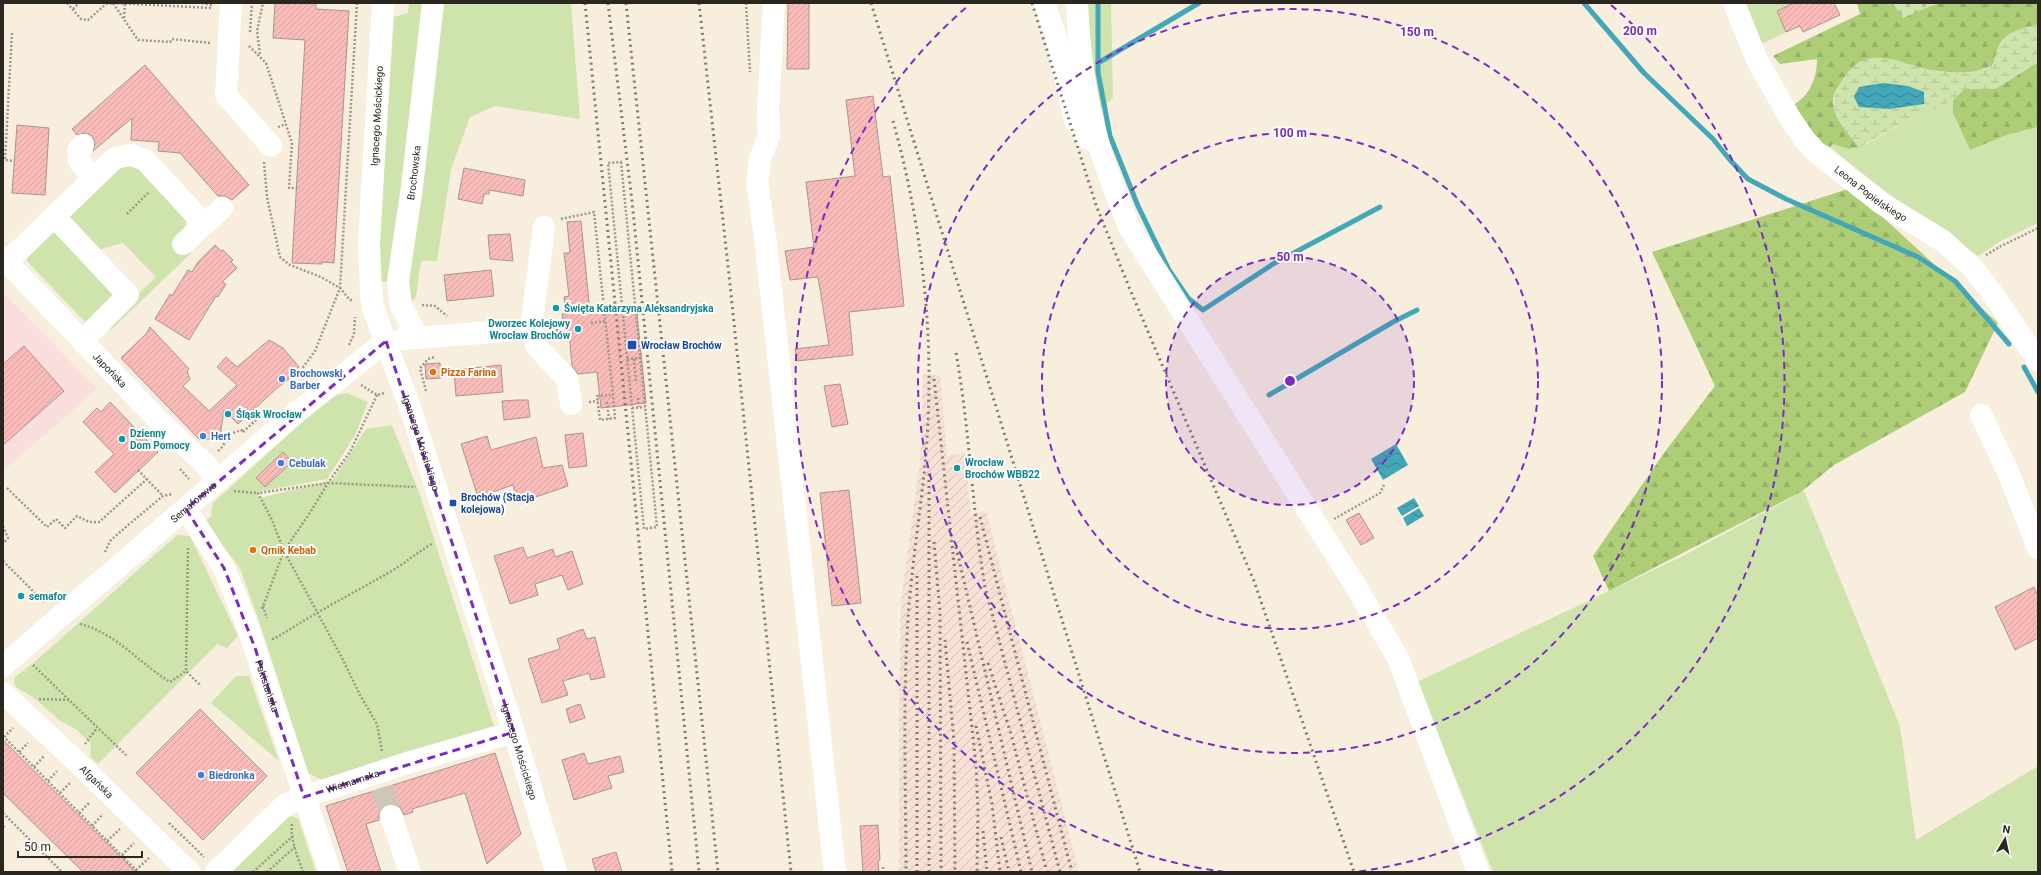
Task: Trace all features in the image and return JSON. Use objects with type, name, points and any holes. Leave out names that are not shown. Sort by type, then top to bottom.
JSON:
[{"type":"street","name":"Ignacego Mościckiego","points":[[383,3],[369,256],[373,308],[404,388],[514,732],[556,872]]},
{"type":"street","name":"Brochowska","points":[[418,337],[402,306],[398,281],[410,202],[434,3]]},
{"type":"street","points":[[774,3],[768,110],[769,136],[760,159],[757,184],[767,253],[835,872]]},
{"type":"street","points":[[1044,3],[1056,37],[1075,120],[1088,139],[1097,141]]},
{"type":"street","points":[[1076,3],[1084,76],[1097,141],[1112,184],[1130,227],[1398,658],[1478,872]]},
{"type":"street","name":"Leona Popielskiego","points":[[1734,3],[1757,60],[1790,118],[1805,140],[1815,151],[1882,203],[1944,241],[1972,267],[1992,293],[2038,361]]},
{"type":"street","points":[[224,5],[226,95],[267,142]]},
{"type":"street","points":[[83,145],[78,150],[79,161],[93,178]]},
{"type":"street","points":[[5,260],[115,158],[131,155],[146,160],[204,224]]},
{"type":"street","points":[[183,244],[222,208]]},
{"type":"street","points":[[54,216],[128,295],[84,340]]},
{"type":"street","points":[[544,227],[531,328],[537,347],[567,380],[571,404]]},
{"type":"street","name":"Japońska","points":[[5,260],[84,340],[160,422],[204,464],[218,481]]},
{"type":"street","points":[[386,341],[531,328]]},
{"type":"street","name":"Semaforowa","points":[[3,666],[21,651],[180,501],[218,481],[296,413],[386,341]]},
{"type":"street","points":[[1981,415],[2009,474],[2038,548]]},
{"type":"street","name":"Pakistańska","points":[[180,501],[224,568],[246,622],[330,872]]},
{"type":"street","name":"Afgańska","points":[[3,693],[73,758],[177,868]]},
{"type":"street","name":"Wietnamska","points":[[216,872],[285,806],[304,797],[382,777],[514,732]]},
{"type":"street","points":[[391,816],[410,872]]},
{"type":"path","points":[[67,3],[81,19],[88,20],[106,4],[113,3],[224,5]]},
{"type":"path","points":[[72,9],[79,3]]},
{"type":"path","points":[[113,3],[138,40],[170,42],[172,39],[214,43]]},
{"type":"path","points":[[124,19],[125,3]]},
{"type":"path","points":[[260,55],[258,31],[264,3]]},
{"type":"path","points":[[303,385],[301,370],[315,351],[340,288],[357,3]]},
{"type":"path","points":[[12,33],[5,160],[14,161]]},
{"type":"path","points":[[249,46],[260,55],[266,63],[292,143],[289,188],[297,188]]},
{"type":"path","points":[[3,98],[9,99]]},
{"type":"path","points":[[267,142],[267,197],[280,257],[290,265],[321,276],[340,288],[350,300],[356,300]]},
{"type":"path","points":[[621,162],[641,358],[657,527],[644,529],[608,163],[621,162]]},
{"type":"path","points":[[127,214],[154,187]]},
{"type":"path","points":[[544,227],[566,217],[594,212],[613,395],[615,418],[600,420],[597,396],[613,395]]},
{"type":"path","points":[[1972,267],[2001,246],[2038,228]]},
{"type":"path","points":[[402,306],[435,306],[447,316],[455,316]]},
{"type":"path","points":[[591,323],[605,321]]},
{"type":"path","points":[[552,326],[563,324]]},
{"type":"path","points":[[557,325],[558,330]]},
{"type":"path","points":[[426,394],[420,368],[428,359],[440,356]]},
{"type":"path","points":[[627,359],[641,358]]},
{"type":"path","points":[[634,359],[636,382]]},
{"type":"path","points":[[358,383],[378,395],[389,392]]},
{"type":"path","points":[[246,622],[259,617],[284,551],[350,452],[378,395]]},
{"type":"path","points":[[638,398],[639,407]]},
{"type":"path","points":[[607,402],[609,419]]},
{"type":"path","points":[[632,408],[645,407]]},
{"type":"path","points":[[214,455],[222,448],[224,442],[235,432],[243,430]]},
{"type":"path","points":[[138,470],[163,496],[180,501]]},
{"type":"path","points":[[6,488],[47,527],[56,519],[65,528],[77,516],[89,522],[99,522],[147,479]]},
{"type":"path","points":[[382,777],[377,724],[360,695],[342,658],[284,551],[272,520],[258,493],[328,483],[422,488],[435,486]]},
{"type":"path","points":[[1318,528],[1380,492],[1384,485]]},
{"type":"path","points":[[105,552],[110,541],[163,496]]},
{"type":"path","points":[[3,526],[8,538],[3,544]]},
{"type":"path","points":[[273,640],[355,590],[391,571],[411,556],[439,540]]},
{"type":"path","points":[[188,542],[186,671],[201,686]]},
{"type":"path","points":[[3,561],[45,603]]},
{"type":"path","points":[[79,624],[94,628],[107,634],[154,672],[170,682],[186,671]]},
{"type":"path","points":[[21,651],[128,757]]},
{"type":"path","points":[[33,698],[52,701],[70,700]]},
{"type":"path","points":[[17,724],[3,737],[137,871],[150,856]]},
{"type":"path","points":[[19,752],[32,739]]},
{"type":"path","points":[[34,767],[47,753]]},
{"type":"path","points":[[48,781],[58,771]]},
{"type":"path","points":[[60,793],[74,780]]},
{"type":"path","points":[[79,813],[93,799]]},
{"type":"path","points":[[92,826],[106,811]]},
{"type":"path","points":[[3,813],[62,872]]},
{"type":"path","points":[[108,841],[121,827]]},
{"type":"path","points":[[253,872],[292,836]]},
{"type":"path","points":[[122,856],[135,841]]},
{"type":"path","points":[[267,872],[295,847]]},
{"type":"path","points":[[883,867],[883,872]]},
{"type":"highlighted area","points":[[386,341],[514,732],[304,797],[255,648],[224,568],[186,509]]},
{"type":"shaded area","points":[[3,292],[97,389],[3,471]]},
{"type":"shaded area","points":[[923,374],[940,375],[947,456],[965,453],[971,514],[986,511],[1079,872],[899,872],[901,601],[920,462]]},
{"type":"green space","points":[[409,3],[571,3],[580,119],[495,106],[470,117],[451,169],[437,261],[421,261],[416,296],[414,300],[407,301],[408,285],[380,281],[377,277],[394,17],[408,13]]},
{"type":"green space","points":[[1087,3],[1111,3],[1113,98],[1101,108],[1096,101]]},
{"type":"green space","points":[[1740,3],[1794,3],[1777,11],[1786,32],[1764,43],[1757,41]]},
{"type":"green space","points":[[1857,3],[1931,6],[1938,3],[2038,3],[2038,24],[2010,34],[2001,42],[1992,66],[1974,72],[1957,73],[1929,70],[1893,60],[1869,59],[1850,75],[1837,89],[1833,100],[1836,114],[1840,122],[1859,147],[1849,149],[1833,144],[1830,147],[1818,142],[1793,105],[1808,92],[1816,73],[1817,59],[1780,64],[1773,56],[1860,14]]},
{"type":"green space","points":[[1882,3],[1938,3],[1903,18],[1894,5]]},
{"type":"green space","points":[[2038,24],[2038,62],[1995,89],[1964,89],[1953,100],[1941,107],[1919,114],[1859,147],[1842,125],[1838,117],[1834,101],[1836,92],[1840,83],[1848,72],[1863,60],[1886,58],[1936,71],[1974,71],[1992,66],[2001,42],[2010,34]]},
{"type":"green space","points":[[2038,62],[2038,127],[2007,135],[1970,150],[1953,113],[1953,100],[1964,89],[1995,89]]},
{"type":"green space","points":[[1953,100],[1953,113],[1970,150],[2007,135],[2038,127],[2038,223],[1999,242],[1978,256],[1902,204],[1830,147],[1833,144],[1849,149],[1866,144],[1919,114],[1941,107]]},
{"type":"green space","points":[[131,161],[186,211],[185,227],[179,240],[191,253],[111,330],[106,325],[156,277],[123,243],[94,251],[70,221],[70,213],[114,166]]},
{"type":"green space","points":[[1851,188],[1998,323],[1965,392],[1834,465],[1801,492],[1609,591],[1593,556],[1664,453],[1715,386],[1652,252]]},
{"type":"green space","points":[[52,232],[56,232],[113,293],[112,302],[86,323],[27,261],[26,257]]},
{"type":"green space","points":[[347,393],[368,402],[355,435],[327,479],[256,492],[260,498],[333,480],[366,429],[392,425],[419,492],[494,726],[322,780],[308,773],[263,633],[240,568],[204,522],[212,516],[211,512],[213,503],[331,396]]},
{"type":"green space","points":[[1804,491],[1900,726],[1916,840],[2038,766],[2038,872],[1493,872],[1417,682],[1683,556]]},
{"type":"green space","points":[[177,535],[190,536],[238,636],[227,648],[217,644],[98,764],[90,757],[91,744],[77,730],[59,720],[33,697],[17,688],[14,682],[15,677],[37,660]]},
{"type":"green space","points":[[236,676],[249,676],[279,761],[211,703]]},
{"type":"green space","points":[[289,816],[298,818],[316,872],[229,872]]},
{"type":"water","points":[[1883,83],[1908,86],[1924,92],[1924,104],[1889,109],[1859,107],[1854,97],[1859,87]]},
{"type":"water","points":[[1396,444],[1408,465],[1383,480],[1371,459]]},
{"type":"water","points":[[1414,498],[1419,506],[1402,516],[1397,508]]},
{"type":"water","points":[[1419,508],[1424,516],[1407,526],[1403,518]]},
{"type":"building","points":[[275,3],[316,3],[316,9],[349,11],[334,263],[292,263],[305,40],[273,38]]},
{"type":"building","points":[[788,3],[809,3],[809,69],[787,69]]},
{"type":"building","points":[[1794,3],[1834,3],[1840,15],[1803,32],[1800,26],[1786,32],[1777,11]]},
{"type":"building","points":[[145,65],[249,185],[232,200],[225,196],[218,196],[180,153],[158,151],[159,142],[131,140],[132,118],[93,151],[95,142],[92,136],[86,133],[77,135],[72,129]]},
{"type":"building","points":[[873,96],[883,177],[890,176],[904,306],[849,312],[853,355],[797,361],[795,349],[829,345],[818,277],[790,280],[785,251],[814,247],[806,182],[855,176],[846,100]]},
{"type":"building","points":[[17,125],[49,128],[45,195],[12,193]]},
{"type":"building","points":[[464,168],[525,180],[523,196],[489,190],[489,194],[484,194],[482,204],[458,199]]},
{"type":"building","points":[[581,221],[590,313],[633,309],[634,313],[637,313],[646,403],[601,408],[597,372],[578,374],[572,366],[569,333],[565,334],[562,314],[566,314],[564,297],[569,296],[564,253],[570,253],[567,222]]},
{"type":"building","points":[[510,234],[513,261],[490,259],[488,235]]},
{"type":"building","points":[[215,245],[221,251],[223,250],[233,260],[231,262],[237,268],[222,282],[226,284],[218,297],[216,296],[189,340],[155,319],[170,294],[172,296],[188,270],[192,272],[198,262]]},
{"type":"building","points":[[491,270],[494,296],[447,301],[444,275]]},
{"type":"building","points":[[150,327],[189,369],[187,371],[190,379],[183,386],[209,411],[237,385],[217,367],[226,357],[237,367],[269,340],[283,348],[299,367],[288,377],[289,379],[238,424],[224,410],[220,437],[216,439],[199,439],[121,358],[146,334]]},
{"type":"building","points":[[24,346],[64,391],[3,445],[3,364]]},
{"type":"building","points":[[440,363],[441,378],[426,379],[425,364]]},
{"type":"building","points":[[501,365],[503,392],[456,396],[454,370]]},
{"type":"building","points":[[840,384],[848,424],[832,427],[824,386]]},
{"type":"building","points":[[528,400],[530,417],[504,420],[502,401]]},
{"type":"building","name":"Dzienny Dom Pomocy","points":[[110,402],[158,452],[115,493],[95,472],[114,454],[83,422],[97,408],[101,412]]},
{"type":"building","points":[[583,433],[587,466],[569,468],[565,435]]},
{"type":"building","points":[[487,436],[491,450],[536,437],[543,468],[562,465],[568,486],[518,503],[513,485],[478,497],[461,444]]},
{"type":"building","points":[[283,452],[292,462],[265,487],[256,478]]},
{"type":"building","points":[[849,490],[861,603],[832,606],[820,493]]},
{"type":"building","points":[[1359,513],[1374,538],[1361,545],[1346,520]]},
{"type":"building","points":[[523,547],[527,558],[553,549],[555,557],[572,551],[583,584],[568,590],[562,575],[535,584],[538,595],[510,604],[494,556]]},
{"type":"building","points":[[2034,587],[2038,596],[2038,638],[2015,650],[1995,607]]},
{"type":"building","points":[[583,629],[587,639],[595,637],[605,677],[591,680],[589,673],[563,681],[568,695],[542,703],[528,659],[560,649],[557,639]]},
{"type":"building","points":[[580,704],[585,718],[570,723],[566,709]]},
{"type":"building","name":"Biedronka","points":[[200,709],[267,776],[203,840],[136,773]]},
{"type":"building","points":[[3,740],[136,872],[83,872],[3,793]]},
{"type":"building","points":[[495,753],[521,834],[487,864],[465,793],[412,809],[413,812],[404,815],[400,807],[394,804],[387,804],[379,813],[379,820],[366,824],[381,872],[348,872],[326,806]]},
{"type":"building","points":[[584,753],[588,764],[620,756],[624,772],[608,776],[612,788],[574,800],[562,760]]},
{"type":"building","points":[[878,825],[880,860],[878,861],[879,872],[863,872],[860,826]]},
{"type":"building","points":[[616,852],[622,872],[596,872],[592,859]]},
{"type":"waterway","points":[[1098,3],[1098,72],[1110,136],[1138,206],[1169,270],[1188,298],[1203,310],[1273,264],[1380,207]]},
{"type":"waterway","points":[[1098,63],[1199,3]]},
{"type":"waterway","points":[[1584,3],[1644,73],[1713,139],[1748,179],[1786,199],[1918,257],[1955,281],[2009,344]]},
{"type":"waterway","points":[[1269,395],[1393,322],[1417,310]]},
{"type":"waterway","points":[[2024,367],[2038,392]]},
{"type":"tunnel","points":[[382,788],[391,816]]},
{"type":"railway","points":[[585,3],[672,872]]},
{"type":"railway","points":[[608,3],[632,201],[699,872]]},
{"type":"railway","points":[[626,3],[718,872]]},
{"type":"railway","points":[[699,3],[791,872]]},
{"type":"railway","points":[[871,3],[1140,872]]},
{"type":"railway","points":[[1032,3],[1096,205],[1129,287],[1254,581],[1354,872]]},
{"type":"railway","points":[[893,121],[911,195],[917,232],[926,308],[929,383],[924,475],[911,583],[907,637],[905,725],[906,872]]},
{"type":"railway","points":[[956,353],[965,412],[977,529],[985,587],[1060,872]]},
{"type":"railway","points":[[934,379],[976,765],[978,811],[977,872]]},
{"type":"railway","points":[[929,470],[929,872]]},
{"type":"railway","points":[[980,517],[1072,872]]},
{"type":"railway","points":[[934,542],[940,612],[941,872]]},
{"type":"railway","points":[[956,547],[1032,872]]},
{"type":"railway","points":[[917,576],[917,872]]},
{"type":"railway","points":[[945,640],[954,742],[955,872]]},
{"type":"railway","points":[[967,642],[1021,872]]},
{"type":"railway","points":[[988,663],[1011,734],[1047,872]]},
{"type":"railway","points":[[976,726],[992,804],[1000,872]]},
{"type":"railway","points":[[983,831],[987,872]]},
{"type":"railway","points":[[1001,837],[1009,872]]},
{"type":"place","name":"Święta Katarzyna Aleksandryjska","points":[[556,308]]},
{"type":"place","name":"Dworzec Kolejowy Wrocław Brochów","points":[[578,329]]},
{"type":"place","name":"Wrocław Brochów","points":[[632,345]]},
{"type":"place","name":"Pizza Farina","points":[[433,372]]},
{"type":"place","name":"Brochowski Barber","points":[[282,379]]},
{"type":"place","name":"Śląsk Wrocław","points":[[228,414]]},
{"type":"place","name":"Hert","points":[[203,436]]},
{"type":"place","name":"Dzienny Dom Pomocy","points":[[122,439]]},
{"type":"place","name":"Cebulak","points":[[281,463]]},
{"type":"place","name":"Wrocław Brochów WBB22","points":[[957,468]]},
{"type":"place","name":"Brochów (Stacja kolejowa)","points":[[453,503]]},
{"type":"place","name":"Qrnik Kebab","points":[[253,550]]},
{"type":"place","name":"semafor","points":[[21,596]]},
{"type":"place","name":"Biedronka","points":[[201,775]]}]
